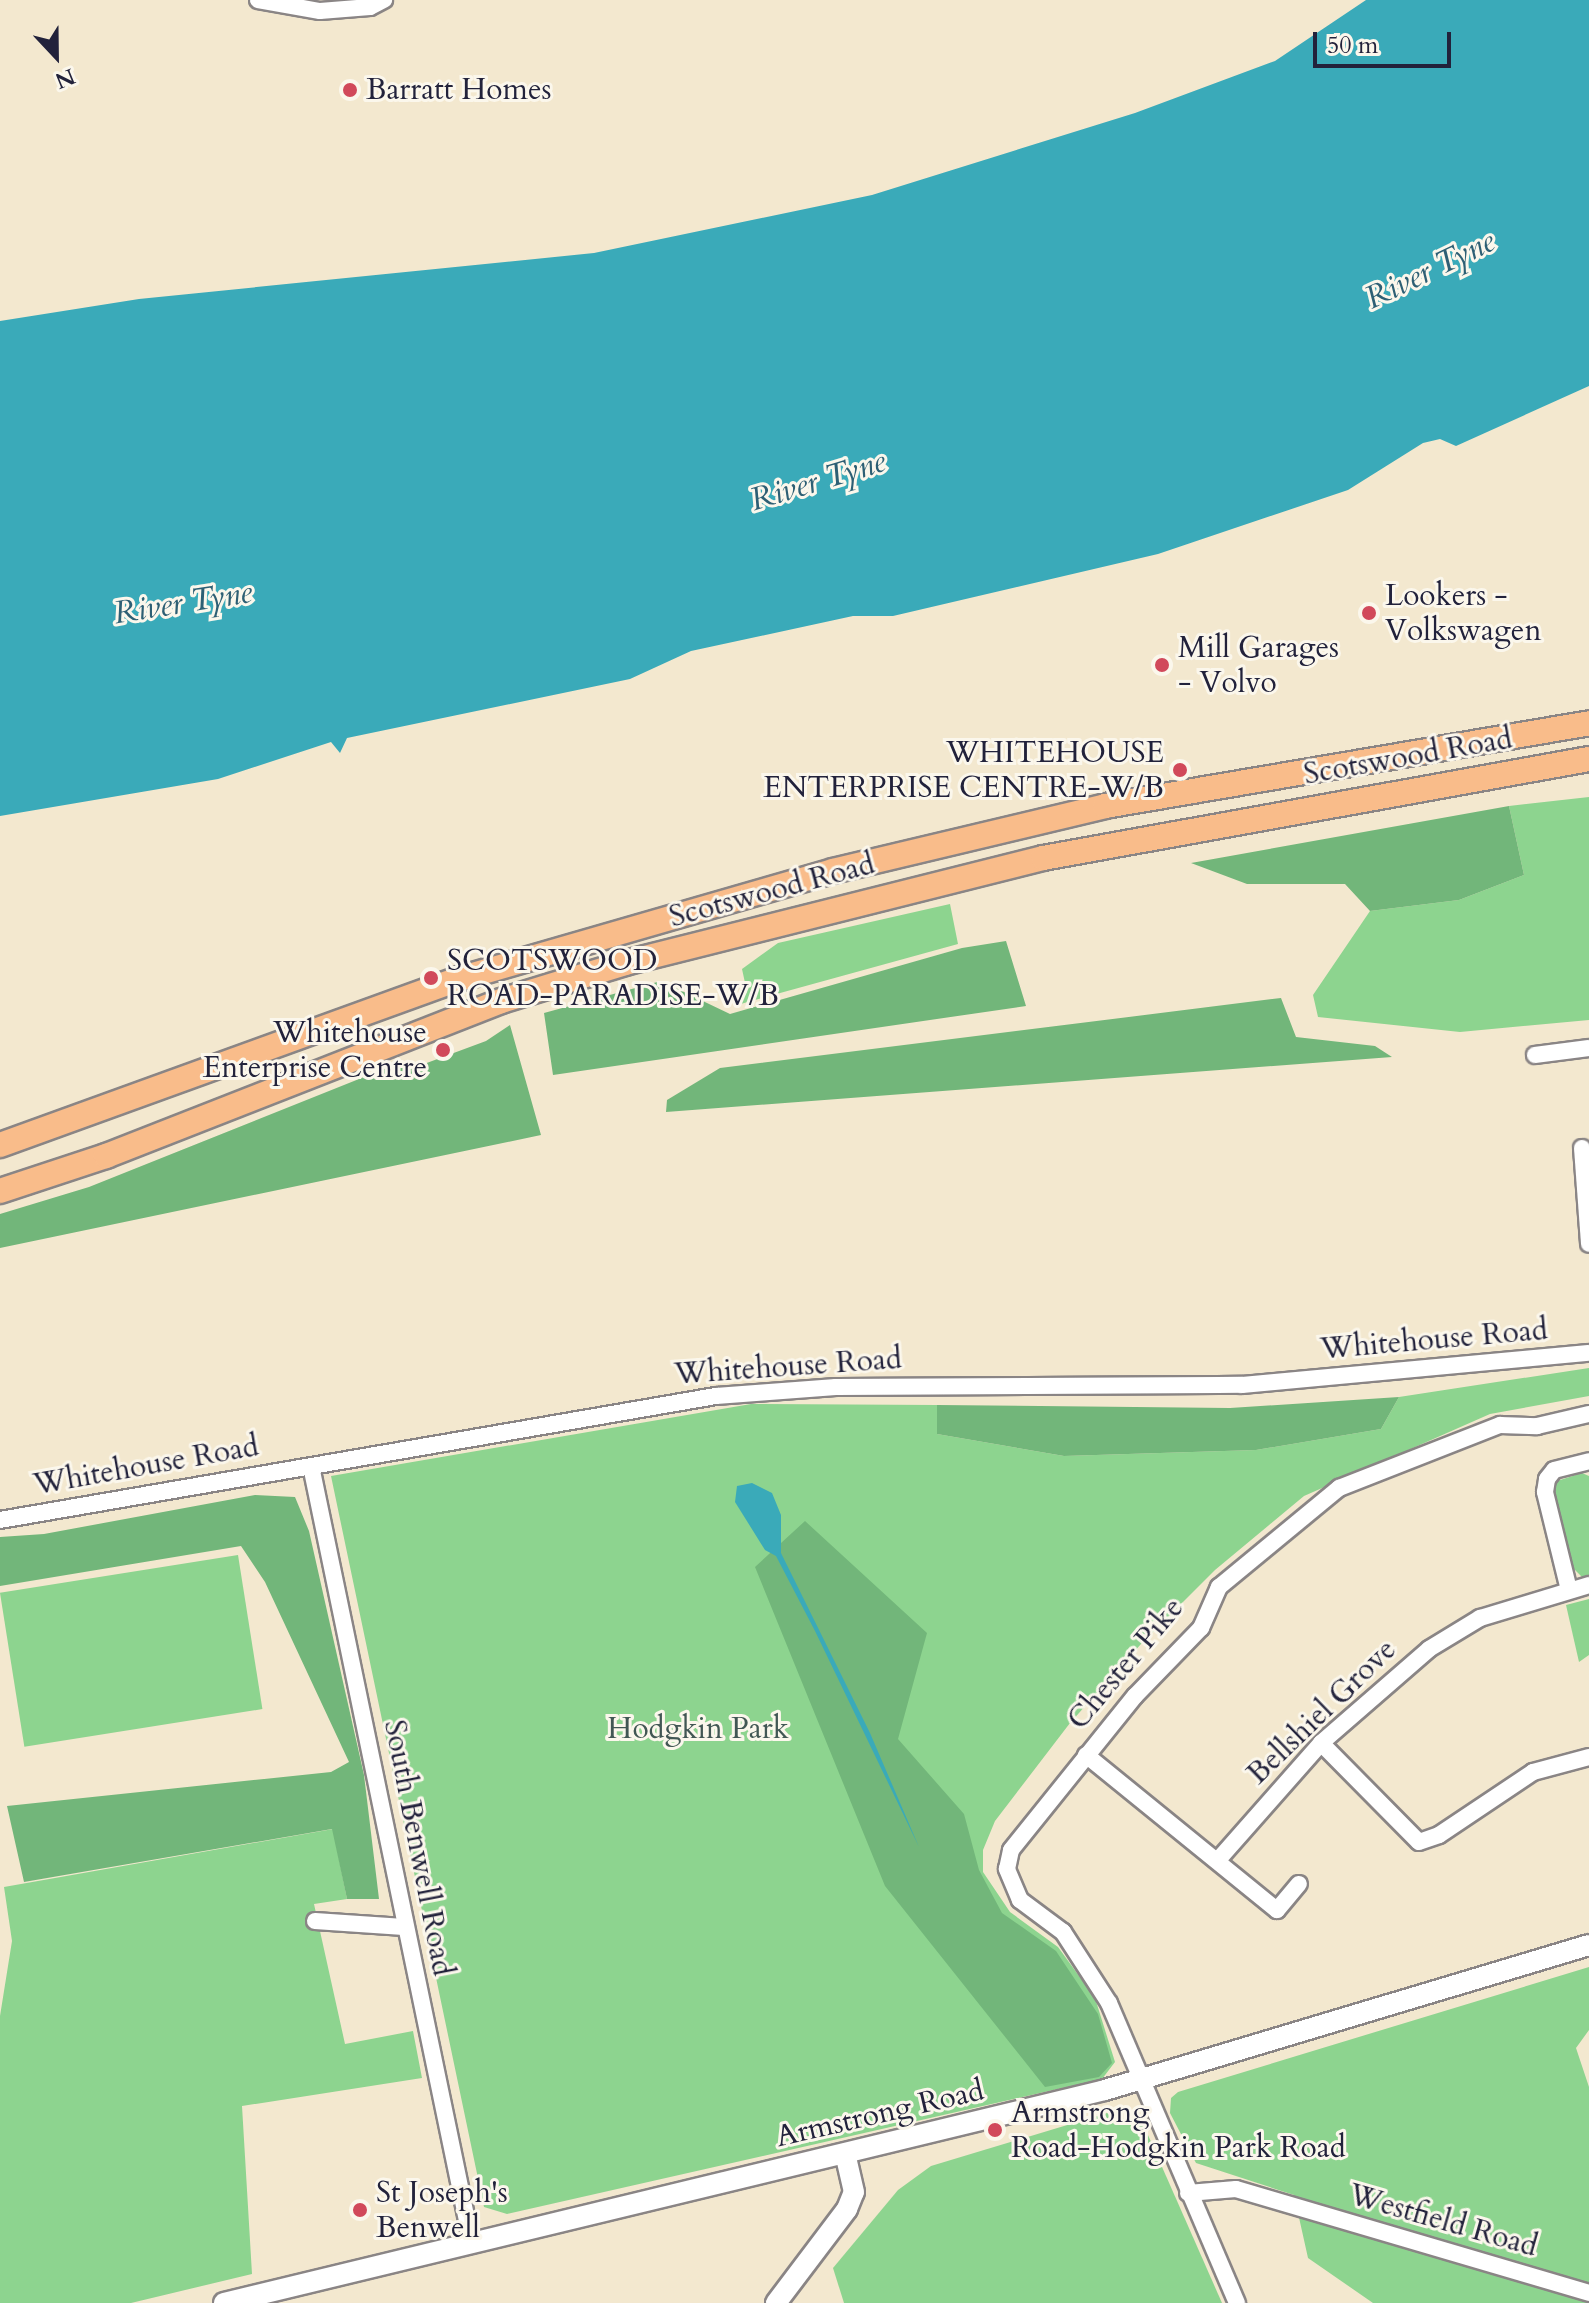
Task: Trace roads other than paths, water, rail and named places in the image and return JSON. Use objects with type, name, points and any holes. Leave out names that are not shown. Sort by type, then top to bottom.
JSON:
[{"type":"main road","name":"Scotswood Road","points":[[0,1145],[459,979],[833,871],[1105,806],[1589,723]]},
{"type":"main road","name":"Scotswood Road","points":[[0,1191],[106,1156],[501,1001],[640,959],[1057,855],[1589,759]]},
{"type":"street","points":[[258,0],[320,11],[370,7],[384,0]]},
{"type":"street","points":[[1535,1055],[1589,1048]]},
{"type":"street","points":[[1582,1148],[1589,1244]]},
{"type":"street","name":"Whitehouse Road","points":[[0,1520],[716,1396],[836,1387],[1242,1385],[1589,1353]]},
{"type":"street","name":"Chester Pike","points":[[1237,2303],[1138,2081],[1109,2003],[1063,1932],[1020,1900],[1007,1869],[1011,1850],[1086,1755],[1201,1628],[1219,1587],[1339,1488],[1500,1425],[1537,1426],[1589,1414]]},
{"type":"street","points":[[1569,1590],[1545,1492],[1547,1479],[1554,1470],[1589,1461]]},
{"type":"street","name":"South Benwell Road","points":[[311,1466],[471,2240]]},
{"type":"street","name":"Bellshiel Grove","points":[[1218,1860],[1321,1743],[1429,1649],[1480,1618],[1589,1585]]},
{"type":"street","points":[[1321,1743],[1419,1842],[1439,1835],[1533,1772],[1589,1757]]},
{"type":"street","points":[[1086,1755],[1277,1910],[1299,1884]]},
{"type":"street","points":[[315,1921],[404,1927]]},
{"type":"street","name":"Armstrong Road","points":[[224,2303],[471,2240],[845,2154],[1138,2081],[1589,1945]]},
{"type":"street","points":[[776,2303],[847,2209],[854,2192],[845,2154]]},
{"type":"street","name":"Westfield Road","points":[[1188,2193],[1236,2189],[1589,2293]]},
{"type":"water","name":"River Tyne","points":[[1366,0],[1589,0],[1589,386],[1456,446],[1440,439],[1423,443],[1348,490],[1158,554],[893,616],[853,616],[691,651],[630,679],[347,738],[340,753],[331,742],[218,779],[0,816],[0,321],[139,299],[594,253],[872,195],[1135,113],[1275,61]]},
{"type":"water","points":[[752,1483],[772,1493],[781,1515],[781,1553],[870,1733],[919,1847],[776,1556],[765,1550],[735,1502],[737,1486]]},
{"type":"place","name":"Barratt Homes","points":[[350,90]]},
{"type":"place","name":"Lookers - Volkswagen","points":[[1369,613]]},
{"type":"place","name":"Mill Garages - Volvo","points":[[1162,665]]},
{"type":"place","name":"WHITEHOUSE ENTERPRISE CENTRE-W/B","points":[[1180,770]]},
{"type":"place","name":"SCOTSWOOD ROAD-PARADISE-W/B","points":[[431,978]]},
{"type":"place","name":"Whitehouse Enterprise Centre","points":[[443,1050]]},
{"type":"place","name":"Armstrong Road-Hodgkin Park Road","points":[[995,2130]]},
{"type":"place","name":"St Joseph's Benwell","points":[[360,2210]]},
{"type":"park label","name":"Hodgkin Park","points":[[698,1729]]}]
